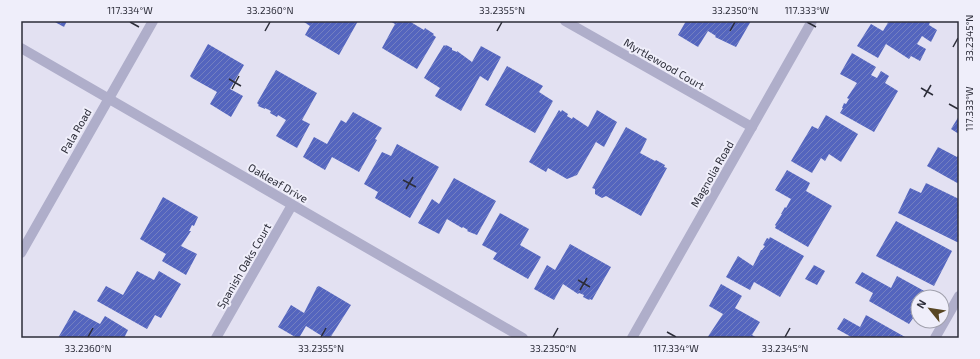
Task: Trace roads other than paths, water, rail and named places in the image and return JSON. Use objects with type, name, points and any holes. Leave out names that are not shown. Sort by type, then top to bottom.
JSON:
[{"type":"street","name":"Pala Road","points":[[21,253],[153,21]]},
{"type":"street","name":"Myrtlewood Court","points":[[565,21],[752,127]]},
{"type":"street","name":"Magnolia Road","points":[[632,338],[812,21]]},
{"type":"street","name":"Oakleaf Drive","points":[[21,48],[523,338]]},
{"type":"street","name":"Spanish Oaks Court","points":[[216,338],[292,205]]},
{"type":"street","points":[[935,338],[959,296]]}]
